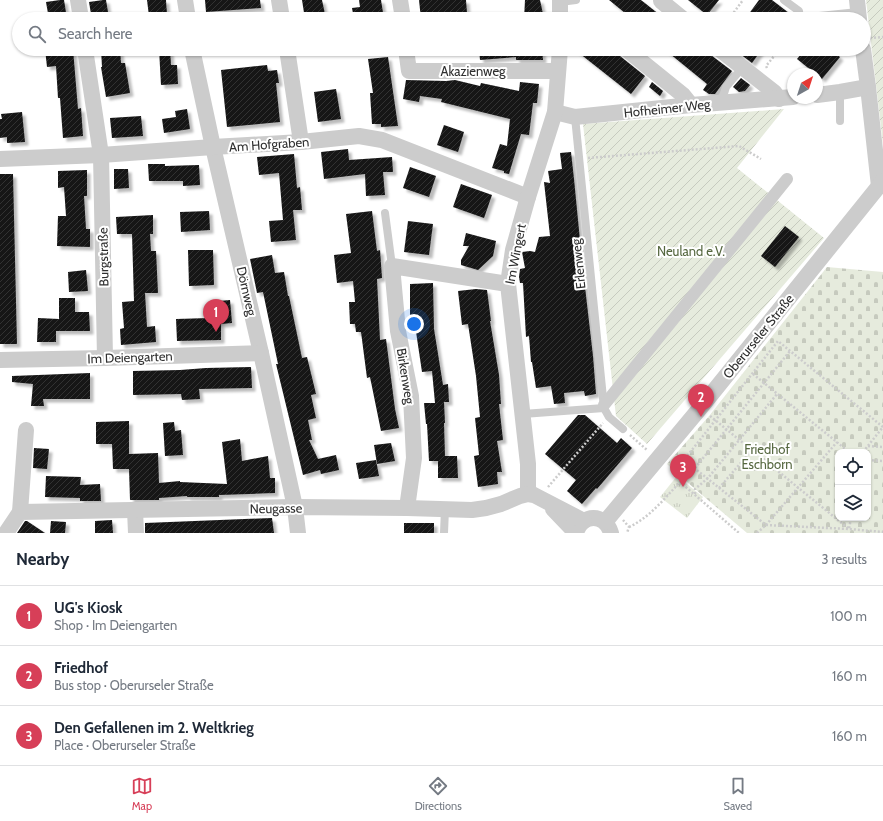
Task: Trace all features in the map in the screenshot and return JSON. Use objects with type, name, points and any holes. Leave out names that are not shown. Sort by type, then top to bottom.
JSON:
[{"type":"street","points":[[78,0],[80,12]]},
{"type":"street","points":[[185,0],[187,12]]},
{"type":"street","points":[[279,0],[281,12]]},
{"type":"street","points":[[400,0],[402,12]]},
{"type":"street","points":[[661,0],[675,12]]},
{"type":"street","points":[[560,1],[560,12]]},
{"type":"street","name":"Burgstraße","points":[[86,56],[101,156],[105,358]]},
{"type":"street","name":"Dörnweg","points":[[194,56],[295,507],[298,533]]},
{"type":"street","points":[[288,56],[301,142]]},
{"type":"street","name":"Akazienweg","points":[[407,56],[409,71],[558,71]]},
{"type":"street","name":"Im Wingert","points":[[536,497],[528,464],[508,284],[513,250],[555,112],[559,56]]},
{"type":"street","points":[[635,56],[683,95],[691,105]]},
{"type":"street","points":[[728,56],[780,95]]},
{"type":"street","points":[[864,56],[881,183]]},
{"type":"street","points":[[823,94],[868,87]]},
{"type":"street","name":"Hofheimer Weg","points":[[555,112],[575,117],[721,103],[780,95]]},
{"type":"street","name":"Am Hofgraben","points":[[0,158],[101,156],[301,142],[358,136],[382,140],[528,197]]},
{"type":"street","points":[[604,406],[787,179]]},
{"type":"street","name":"Oberurseler Straße","points":[[614,529],[657,458],[701,407],[881,183]]},
{"type":"street","points":[[392,266],[508,284]]},
{"type":"street","name":"Birkenweg","points":[[392,266],[398,331],[411,396],[414,458],[407,508]]},
{"type":"street","name":"Im Deiengarten","points":[[0,360],[261,353]]},
{"type":"street","points":[[6,533],[20,512],[26,430]]},
{"type":"street","name":"Neugasse","points":[[20,512],[295,507],[472,510],[501,504],[520,496],[536,497]]},
{"type":"street","points":[[536,497],[580,527],[589,519],[594,518],[600,519],[614,529]]},
{"type":"street","points":[[135,510],[136,533]]},
{"type":"lane","points":[[560,1],[576,0]]},
{"type":"lane","points":[[784,0],[799,12]]},
{"type":"lane","points":[[844,12],[858,10]]},
{"type":"lane","points":[[721,103],[726,87],[743,68]]},
{"type":"lane","points":[[840,92],[840,121]]},
{"type":"lane","name":"Erlenweg","points":[[575,117],[604,406],[609,417],[623,429]]},
{"type":"lane","points":[[385,213],[392,266]]},
{"type":"lane","points":[[523,414],[604,406]]},
{"type":"lane","points":[[444,533],[445,509]]},
{"type":"path","points":[[734,12],[743,0]]},
{"type":"path","points":[[871,38],[883,37]]},
{"type":"path","points":[[774,56],[766,66],[780,95]]},
{"type":"path","points":[[579,158],[739,146],[761,159]]},
{"type":"path","points":[[866,449],[883,427],[778,342],[684,460],[766,525],[883,532]]},
{"type":"path","points":[[695,468],[790,351]]},
{"type":"path","points":[[753,374],[845,449]]},
{"type":"path","points":[[694,494],[695,489],[708,478],[777,394]]},
{"type":"path","points":[[701,407],[709,416],[716,420],[850,530]]},
{"type":"path","points":[[536,497],[551,484],[609,417]]},
{"type":"path","points":[[623,429],[657,458]]},
{"type":"path","points":[[757,533],[766,525],[837,442]]},
{"type":"path","points":[[868,446],[883,447]]},
{"type":"path","points":[[719,488],[752,450]]},
{"type":"path","points":[[871,460],[883,461]]},
{"type":"path","points":[[614,529],[634,524],[655,509],[680,482],[739,533]]},
{"type":"path","points":[[850,530],[851,521]]},
{"type":"green space","points":[[866,0],[883,0],[883,145],[871,43],[871,12],[867,12]]},
{"type":"green space","name":"Neuland e.V.","points":[[784,109],[737,168],[824,238],[647,444],[616,416],[583,124]]},
{"type":"green space","name":"Friedhof Eschborn","points":[[827,267],[883,272],[883,533],[747,533],[667,464],[709,416]]},
{"type":"green space","points":[[677,476],[703,497],[687,518],[660,497]]},
{"type":"building","points":[[64,0],[66,12],[48,12],[46,2]]},
{"type":"building","points":[[106,0],[108,12],[91,12],[89,2]]},
{"type":"building","points":[[147,0],[166,0],[167,12],[148,12]]},
{"type":"building","points":[[205,0],[260,0],[261,8],[206,12]]},
{"type":"building","points":[[302,0],[322,0],[325,12],[304,12]]},
{"type":"building","points":[[359,0],[381,0],[383,12],[353,12],[352,8],[360,7]]},
{"type":"building","points":[[419,0],[466,0],[467,12],[420,12]]},
{"type":"building","points":[[525,0],[540,0],[543,12],[524,12]]},
{"type":"building","points":[[609,0],[641,0],[656,12],[624,12]]},
{"type":"building","points":[[688,0],[719,0],[709,12],[703,12]]},
{"type":"building","points":[[759,0],[772,0],[788,12],[750,12]]},
{"type":"building","points":[[46,56],[74,56],[78,109],[81,108],[83,136],[63,138],[56,66],[47,67]]},
{"type":"building","points":[[101,56],[120,56],[121,63],[125,63],[130,93],[106,97]]},
{"type":"building","points":[[159,56],[170,56],[171,65],[177,65],[178,84],[161,85]]},
{"type":"building","points":[[480,56],[543,56],[543,60],[516,60],[516,57],[480,60]]},
{"type":"building","points":[[583,56],[620,56],[645,76],[631,94]]},
{"type":"building","points":[[673,56],[712,56],[732,71],[715,94],[709,94],[703,90],[707,84]]},
{"type":"building","points":[[743,56],[757,56],[752,63]]},
{"type":"building","points":[[799,56],[840,57],[823,78],[823,68],[808,68],[797,59]]},
{"type":"building","points":[[388,57],[398,126],[381,127],[381,124],[372,124],[370,93],[373,93],[368,59]]},
{"type":"building","points":[[267,65],[268,71],[277,70],[279,83],[276,83],[280,122],[227,127],[221,70]]},
{"type":"building","points":[[741,78],[750,85],[745,91],[739,92],[733,87]]},
{"type":"building","points":[[406,80],[455,80],[480,86],[481,83],[519,91],[520,82],[539,84],[537,103],[533,103],[529,135],[521,134],[509,174],[492,168],[500,144],[507,146],[510,119],[441,102],[442,99],[420,96],[419,102],[403,99]]},
{"type":"building","points":[[652,82],[663,91],[660,96],[649,87]]},
{"type":"building","points":[[336,89],[341,119],[318,122],[314,92]]},
{"type":"building","points":[[187,109],[190,129],[164,133],[162,119],[176,117],[175,111]]},
{"type":"building","points":[[22,112],[25,142],[7,143],[7,137],[0,138],[0,119],[2,119],[1,114]]},
{"type":"building","points":[[141,116],[143,136],[112,138],[110,118]]},
{"type":"building","points":[[444,125],[464,132],[458,152],[437,145]]},
{"type":"building","points":[[348,149],[349,160],[392,157],[393,172],[383,172],[385,195],[366,196],[365,174],[324,179],[321,152]]},
{"type":"building","points":[[571,152],[596,394],[585,396],[584,391],[564,393],[565,403],[554,404],[551,386],[536,388],[531,362],[529,336],[526,337],[523,283],[520,283],[519,277],[520,269],[525,268],[522,252],[535,252],[539,237],[550,236],[544,182],[550,183],[548,171],[562,169],[560,153]]},
{"type":"building","points":[[294,154],[297,188],[300,187],[302,210],[293,210],[296,240],[271,242],[269,221],[283,220],[279,173],[259,175],[257,157]]},
{"type":"building","points":[[148,164],[165,164],[165,166],[199,165],[200,185],[183,186],[183,181],[149,181]]},
{"type":"building","points":[[410,167],[436,176],[429,197],[403,188]]},
{"type":"building","points":[[114,169],[128,169],[129,188],[114,189]]},
{"type":"building","points":[[87,170],[87,196],[84,196],[86,229],[90,229],[90,247],[57,246],[58,216],[66,216],[64,187],[58,188],[58,171]]},
{"type":"building","points":[[0,174],[13,174],[17,344],[0,344]]},
{"type":"building","points":[[461,184],[492,195],[484,218],[453,207]]},
{"type":"building","points":[[209,211],[210,230],[181,232],[180,212]]},
{"type":"building","points":[[372,211],[377,251],[380,250],[382,278],[377,279],[380,340],[386,339],[395,409],[399,428],[381,431],[370,377],[367,378],[361,332],[356,332],[355,324],[350,324],[349,302],[355,302],[353,281],[337,283],[334,255],[351,253],[346,214]]},
{"type":"building","points":[[153,215],[153,234],[150,234],[151,251],[156,251],[158,293],[145,293],[147,327],[155,326],[156,342],[121,345],[120,329],[124,328],[122,302],[134,301],[132,234],[117,234],[116,217]]},
{"type":"building","points":[[408,221],[433,224],[429,255],[404,252]]},
{"type":"building","points":[[785,226],[799,237],[775,267],[761,256]]},
{"type":"building","points":[[466,233],[496,241],[493,256],[478,270],[461,265],[461,260],[469,246],[463,246]]},
{"type":"building","points":[[188,250],[213,250],[214,285],[189,286]]},
{"type":"building","points":[[272,255],[275,273],[284,272],[302,358],[307,357],[316,394],[311,395],[316,418],[308,420],[312,440],[309,440],[318,459],[336,455],[339,470],[321,474],[320,470],[303,475],[276,364],[278,364],[263,292],[257,293],[250,259]]},
{"type":"building","points":[[86,270],[88,291],[69,292],[68,272]]},
{"type":"building","points":[[433,283],[434,329],[443,385],[448,384],[449,402],[444,402],[445,456],[457,456],[458,478],[438,478],[438,461],[429,461],[424,403],[435,403],[432,371],[422,372],[415,325],[410,325],[410,284]]},
{"type":"building","points":[[476,289],[487,290],[490,321],[499,375],[501,404],[499,404],[503,440],[497,441],[502,472],[497,472],[498,484],[478,487],[474,456],[479,455],[475,418],[480,417],[476,376],[468,324],[462,325],[458,291]]},
{"type":"building","points":[[59,298],[75,298],[75,312],[89,312],[90,331],[56,331],[56,342],[37,342],[38,318],[59,319]]},
{"type":"building","points":[[230,300],[232,323],[221,324],[221,340],[177,341],[176,319],[209,318],[208,302]]},
{"type":"building","points":[[251,367],[252,388],[199,389],[200,399],[182,400],[181,394],[133,395],[133,371]]},
{"type":"building","points":[[90,373],[90,399],[43,399],[44,406],[31,406],[33,384],[12,382],[12,376]]},
{"type":"building","points":[[578,415],[585,415],[617,443],[621,438],[632,448],[582,504],[567,491],[576,480],[545,454]]},
{"type":"building","points":[[129,421],[129,454],[158,453],[159,483],[180,481],[227,484],[222,442],[240,439],[242,461],[268,456],[270,478],[275,478],[275,493],[219,495],[219,497],[187,496],[159,498],[159,500],[130,500],[129,469],[113,469],[112,444],[96,444],[96,422]]},
{"type":"building","points":[[174,422],[175,431],[181,430],[183,455],[165,456],[163,423]]},
{"type":"building","points":[[391,443],[395,461],[377,464],[374,445]]},
{"type":"building","points":[[34,448],[49,449],[47,469],[33,468]]},
{"type":"building","points":[[376,460],[379,476],[359,479],[356,463]]},
{"type":"building","points":[[46,476],[81,477],[80,485],[100,484],[101,501],[80,501],[80,498],[45,497]]},
{"type":"building","points":[[272,518],[274,533],[145,533],[145,523]]},
{"type":"building","points":[[112,520],[113,533],[95,533],[95,521]]},
{"type":"building","points":[[25,521],[27,521],[45,533],[17,533]]},
{"type":"building","points":[[51,521],[66,522],[65,533],[50,533]]},
{"type":"building","points":[[404,523],[434,523],[434,533],[404,533]]},
{"type":"place","name":"UG's Kiosk","points":[[216,332]]},
{"type":"place","name":"Friedhof","points":[[701,417]]},
{"type":"place","name":"Den Gefallenen im 2. Weltkrieg","points":[[683,487]]}]
